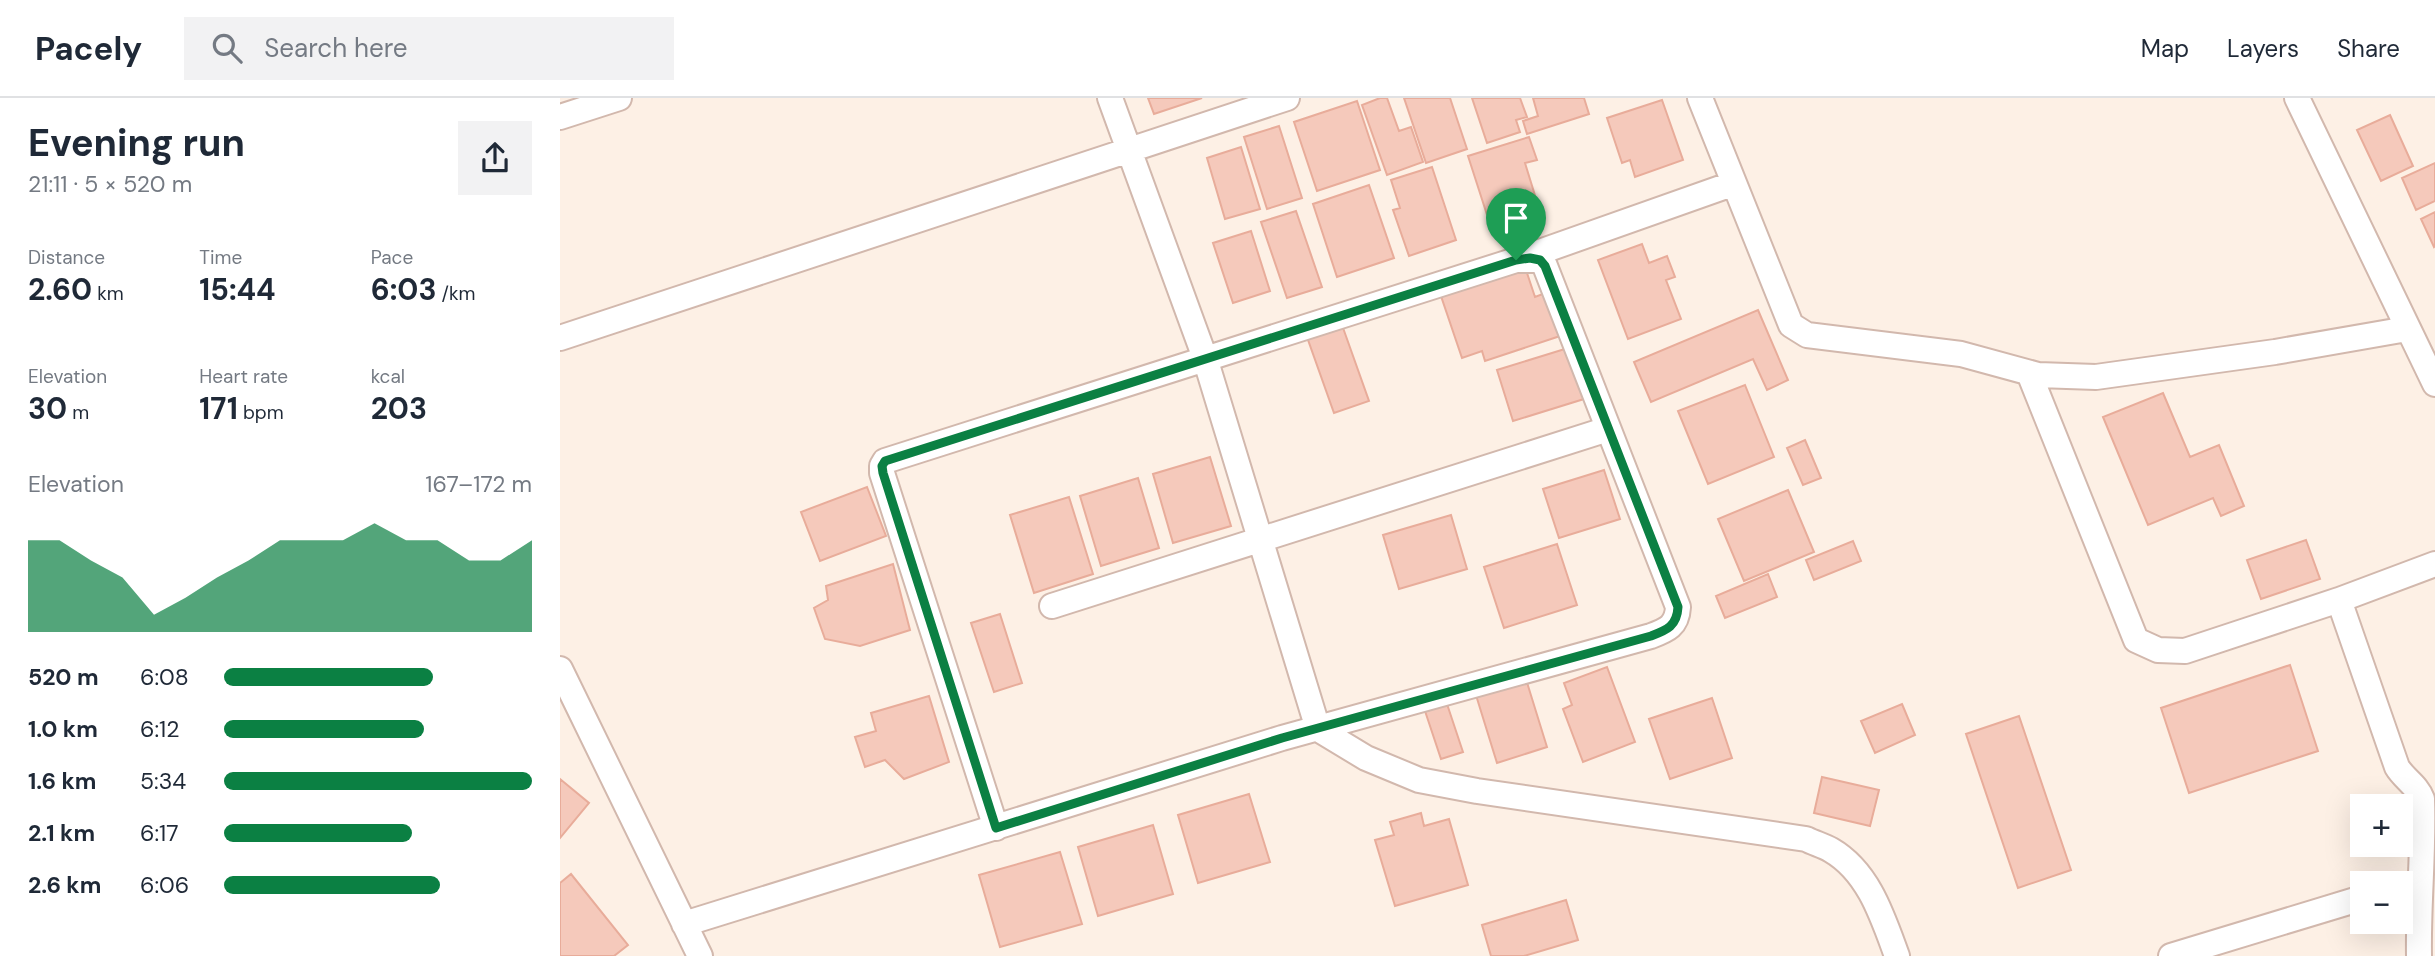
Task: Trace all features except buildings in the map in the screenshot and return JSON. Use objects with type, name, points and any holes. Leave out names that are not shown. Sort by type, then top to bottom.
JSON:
[{"type":"street","points":[[560,117],[619,98]]},
{"type":"street","points":[[1110,98],[1205,358],[1318,729],[1366,758],[1419,780],[1477,791],[1806,839],[1832,850],[1851,866],[1874,897],[1897,956]]},
{"type":"street","points":[[560,338],[1287,98]]},
{"type":"street","points":[[1700,98],[1732,184],[1791,325],[1807,335],[1961,354],[2029,373],[2096,377],[2275,352],[2407,329]]},
{"type":"street","points":[[2297,98],[2435,384]]},
{"type":"street","points":[[996,828],[882,466],[885,461],[1516,260],[1732,184]]},
{"type":"street","points":[[684,924],[1318,729],[1651,636],[1674,625],[1678,617],[1678,607],[1545,266],[1540,260],[1516,260]]},
{"type":"street","points":[[2029,373],[2136,640],[2158,650],[2185,651],[2339,600],[2435,564]]},
{"type":"street","points":[[1052,606],[1608,429]]},
{"type":"street","points":[[2339,600],[2397,767],[2418,790],[2422,799],[2413,875]]},
{"type":"street","points":[[560,669],[700,956]]},
{"type":"street","points":[[2413,886],[2427,921],[2419,956]]},
{"type":"street","points":[[2171,956],[2350,902]]},
{"type":"route","points":[[1516,260],[1540,260],[1545,266],[1678,607],[1678,617],[1674,625],[1651,636],[1282,738],[996,828],[883,473],[882,466],[885,461],[1516,260]]}]
